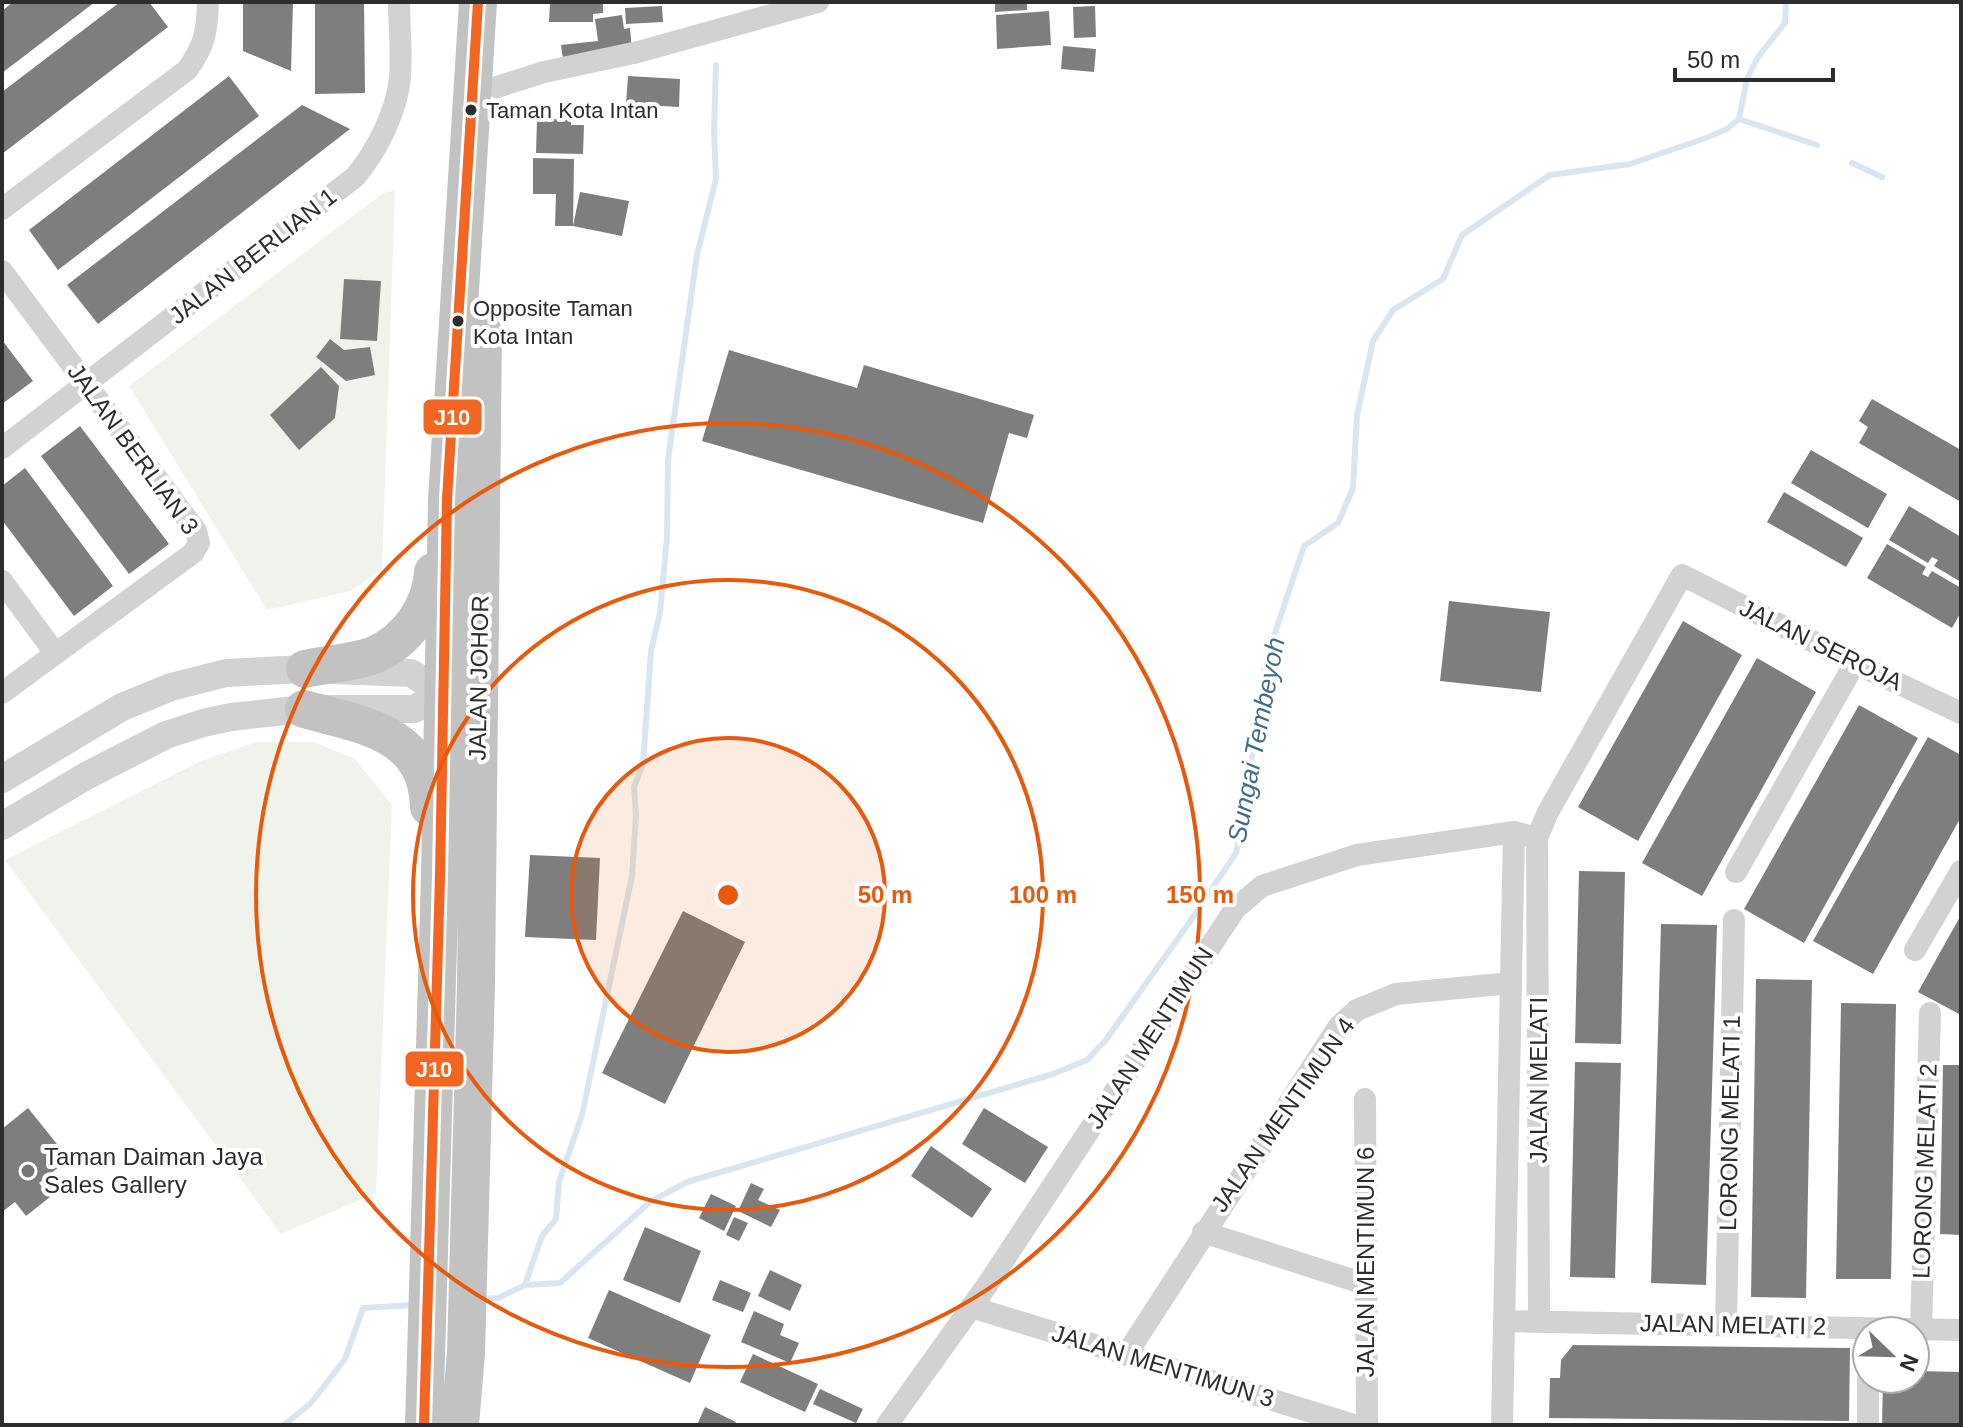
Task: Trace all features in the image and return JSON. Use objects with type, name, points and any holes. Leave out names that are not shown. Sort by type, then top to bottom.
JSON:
[{"type":"highway","name":"JALAN JOHOR","points":[[424,1425],[447,499],[478,2]]},
{"type":"highway","name":"JALAN JOHOR","points":[[460,1425],[466,1353],[476,985],[481,369],[499,2]]},
{"type":"highway","points":[[305,669],[371,656],[395,642],[414,622],[430,591],[435,546],[447,499]]},
{"type":"highway","points":[[477,770],[459,708],[442,693],[460,672],[480,616]]},
{"type":"highway","points":[[304,709],[377,729],[398,741],[412,755],[426,783],[429,835],[440,876]]},
{"type":"street","points":[[2,209],[187,70],[201,51],[208,2]]},
{"type":"street","name":"JALAN BERLIAN 1","points":[[2,448],[355,177],[369,161],[393,107],[400,78],[399,2]]},
{"type":"street","points":[[497,87],[544,72],[638,52],[818,2]]},
{"type":"street","name":"JALAN BERLIAN 3","points":[[2,271],[196,531],[199,543],[193,553],[2,693]]},
{"type":"street","name":"JALAN SEROJA","points":[[1682,575],[1961,713]]},
{"type":"street","name":"JALAN MELATI","points":[[1539,1322],[1537,838],[1548,812],[1682,575]]},
{"type":"street","points":[[2,581],[55,653]]},
{"type":"street","points":[[1736,872],[1855,663]]},
{"type":"street","points":[[2,779],[122,707],[171,687],[226,673],[305,669],[411,673],[442,693],[414,709],[304,709],[231,717],[166,735],[86,776],[2,826]]},
{"type":"street","points":[[1502,1425],[1514,832],[1537,838]]},
{"type":"street","name":"JALAN MENTIMUN","points":[[887,1425],[971,1307],[1235,909],[1262,886],[1357,855],[1514,832]]},
{"type":"street","points":[[1915,950],[1961,871]]},
{"type":"street","name":"LORONG MELATI 1","points":[[1726,1325],[1734,920]]},
{"type":"street","name":"JALAN MENTIMUN 4","points":[[1126,1355],[1339,1026],[1357,1010],[1396,994],[1511,983]]},
{"type":"street","name":"LORONG MELATI 2","points":[[1921,1315],[1930,1013]]},
{"type":"street","name":"JALAN MENTIMUN 6","points":[[1365,1099],[1367,1425]]},
{"type":"street","points":[[1203,1232],[1365,1284]]},
{"type":"street","name":"JALAN MENTIMUN 3","points":[[971,1307],[1354,1425]]},
{"type":"street","name":"JALAN MELATI 2","points":[[1505,1321],[1851,1328]]},
{"type":"street","name":"JALAN MELATI 2","points":[[1931,1329],[1961,1330]]},
{"type":"street","points":[[1868,1395],[1868,1425]]},
{"type":"shaded area","points":[[395,190],[382,569],[351,591],[267,610],[129,386],[383,193]]},
{"type":"shaded area","points":[[257,742],[314,742],[355,759],[392,805],[376,1193],[281,1234],[5,860],[201,761]]},
{"type":"building","points":[[13,2],[95,2],[2,73],[2,11]]},
{"type":"building","points":[[120,2],[149,2],[168,27],[2,154],[2,92]]},
{"type":"building","points":[[243,2],[293,2],[291,71],[243,51]]},
{"type":"building","points":[[315,2],[364,2],[365,93],[315,94]]},
{"type":"building","points":[[550,2],[603,2],[603,13],[593,14],[593,22],[549,22]]},
{"type":"building","points":[[995,2],[1027,2],[1027,10],[995,12]]},
{"type":"building","points":[[662,6],[663,22],[626,24],[625,8]]},
{"type":"building","points":[[1095,6],[1096,37],[1074,38],[1073,7]]},
{"type":"building","points":[[1049,11],[1051,45],[997,49],[996,15]]},
{"type":"building","points":[[622,15],[624,29],[630,28],[632,51],[563,59],[561,45],[598,41],[595,19]]},
{"type":"building","points":[[1063,46],[1096,49],[1094,72],[1061,69]]},
{"type":"building","points":[[229,76],[259,116],[58,270],[29,230]]},
{"type":"building","points":[[628,76],[680,79],[679,107],[626,104]]},
{"type":"building","points":[[302,105],[350,129],[98,324],[67,285]]},
{"type":"building","points":[[537,119],[571,119],[571,125],[584,125],[583,154],[536,153]]},
{"type":"building","points":[[533,158],[574,159],[573,226],[555,226],[556,194],[533,194]]},
{"type":"building","points":[[580,192],[629,201],[622,236],[573,226]]},
{"type":"building","points":[[344,279],[381,281],[377,341],[340,339]]},
{"type":"building","points":[[330,339],[344,350],[370,347],[375,375],[346,381],[316,357]]},
{"type":"building","points":[[2,340],[33,381],[2,404]]},
{"type":"building","points":[[729,350],[857,388],[864,365],[1034,415],[1027,438],[1009,433],[983,523],[702,441]]},
{"type":"building","points":[[321,367],[339,386],[335,418],[299,450],[270,415]]},
{"type":"building","points":[[1872,399],[1961,450],[1961,502],[1859,443],[1868,427],[1859,421]]},
{"type":"building","points":[[80,426],[169,544],[129,574],[41,456]]},
{"type":"building","points":[[1811,450],[1887,494],[1868,528],[1791,483]]},
{"type":"building","points":[[25,468],[113,586],[74,616],[2,520],[2,486]]},
{"type":"building","points":[[1784,492],[1863,538],[1846,567],[1767,522]]},
{"type":"building","points":[[1909,506],[1961,537],[1961,582],[1934,566],[1938,560],[1932,557],[1928,563],[1889,540]]},
{"type":"building","points":[[1887,544],[1926,567],[1922,574],[1928,577],[1932,571],[1961,588],[1961,612],[1952,628],[1867,578]]},
{"type":"building","points":[[1449,601],[1550,612],[1541,692],[1440,681]]},
{"type":"building","points":[[1683,621],[1742,655],[1638,841],[1578,807]]},
{"type":"building","points":[[1757,658],[1816,692],[1702,896],[1642,863]]},
{"type":"building","points":[[1859,705],[1918,738],[1804,943],[1744,909]]},
{"type":"building","points":[[1928,737],[1961,755],[1961,817],[1873,974],[1813,941]]},
{"type":"building","points":[[530,855],[600,858],[596,940],[525,937]]},
{"type":"building","points":[[1579,871],[1625,872],[1621,1044],[1575,1043]]},
{"type":"building","points":[[683,911],[745,942],[665,1104],[602,1073]]},
{"type":"building","points":[[1961,915],[1961,1015],[1918,992]]},
{"type":"building","points":[[1661,924],[1717,925],[1706,1285],[1651,1283]]},
{"type":"building","points":[[1756,979],[1812,980],[1806,1298],[1751,1297]]},
{"type":"building","points":[[1841,1003],[1896,1004],[1891,1279],[1836,1279]]},
{"type":"building","points":[[1575,1062],[1621,1063],[1615,1278],[1570,1277]]},
{"type":"building","points":[[1943,1065],[1961,1065],[1961,1235],[1940,1234]]},
{"type":"building","name":"Taman Daiman Jaya Sales Gallery","points":[[28,1108],[69,1159],[39,1183],[50,1197],[26,1216],[15,1202],[2,1212],[2,1129]]},
{"type":"building","points":[[984,1108],[1048,1147],[1025,1183],[962,1144]]},
{"type":"building","points":[[931,1146],[992,1189],[972,1218],[911,1176]]},
{"type":"building","points":[[751,1183],[764,1189],[758,1200],[780,1210],[771,1227],[738,1211]]},
{"type":"building","points":[[711,1194],[736,1206],[724,1231],[699,1218]]},
{"type":"building","points":[[734,1217],[748,1223],[739,1241],[726,1235]]},
{"type":"building","points":[[645,1227],[701,1251],[680,1303],[623,1280]]},
{"type":"building","points":[[770,1270],[802,1285],[790,1311],[758,1296]]},
{"type":"building","points":[[720,1280],[751,1293],[743,1312],[712,1300]]},
{"type":"building","points":[[609,1290],[711,1335],[690,1383],[588,1338]]},
{"type":"building","points":[[754,1311],[784,1324],[780,1335],[799,1343],[790,1363],[741,1342]]},
{"type":"building","points":[[1573,1345],[1850,1348],[1849,1421],[1549,1418],[1550,1378],[1560,1378],[1561,1360]]},
{"type":"building","points":[[753,1354],[818,1384],[805,1412],[740,1382]]},
{"type":"building","points":[[1931,1371],[1961,1372],[1961,1425],[1882,1425],[1883,1395],[1931,1395]]},
{"type":"building","points":[[820,1389],[863,1409],[856,1423],[813,1404]]},
{"type":"building","points":[[705,1407],[736,1422],[734,1425],[697,1425]]},
{"type":"waterway","name":"Sungai Tembeyoh","points":[[482,1299],[498,1298],[525,1285],[560,1283],[650,1202],[687,1182],[1053,1074],[1087,1060],[1105,1041],[1236,853],[1265,663],[1304,546],[1338,523],[1353,488],[1357,415],[1373,341],[1393,310],[1443,279],[1462,235],[1550,175],[1630,164],[1727,129],[1739,119],[1747,79],[1758,57],[1785,23],[1786,2]]},
{"type":"waterway","points":[[525,1285],[542,1236],[556,1219],[559,1182],[582,1115],[632,876],[636,815],[634,787],[643,764],[651,651],[660,613],[667,537],[668,460],[697,255],[716,179],[716,65]]},
{"type":"waterway","points":[[1739,119],[1817,145]]},
{"type":"waterway","points":[[1852,163],[1882,177]]},
{"type":"waterway","name":"Sungai Tembeyoh","points":[[284,1425],[311,1403],[345,1359],[363,1308],[415,1305]]},
{"type":"transit line","name":"J10","points":[[424,1425],[447,499],[478,2]]},
{"type":"place","name":"Taman Kota Intan","points":[[471,110]]},
{"type":"place","name":"Opposite Taman Kota Intan","points":[[458,321]]},
{"type":"place","name":"Taman Daiman Jaya Sales Gallery","points":[[28,1171]]}]
